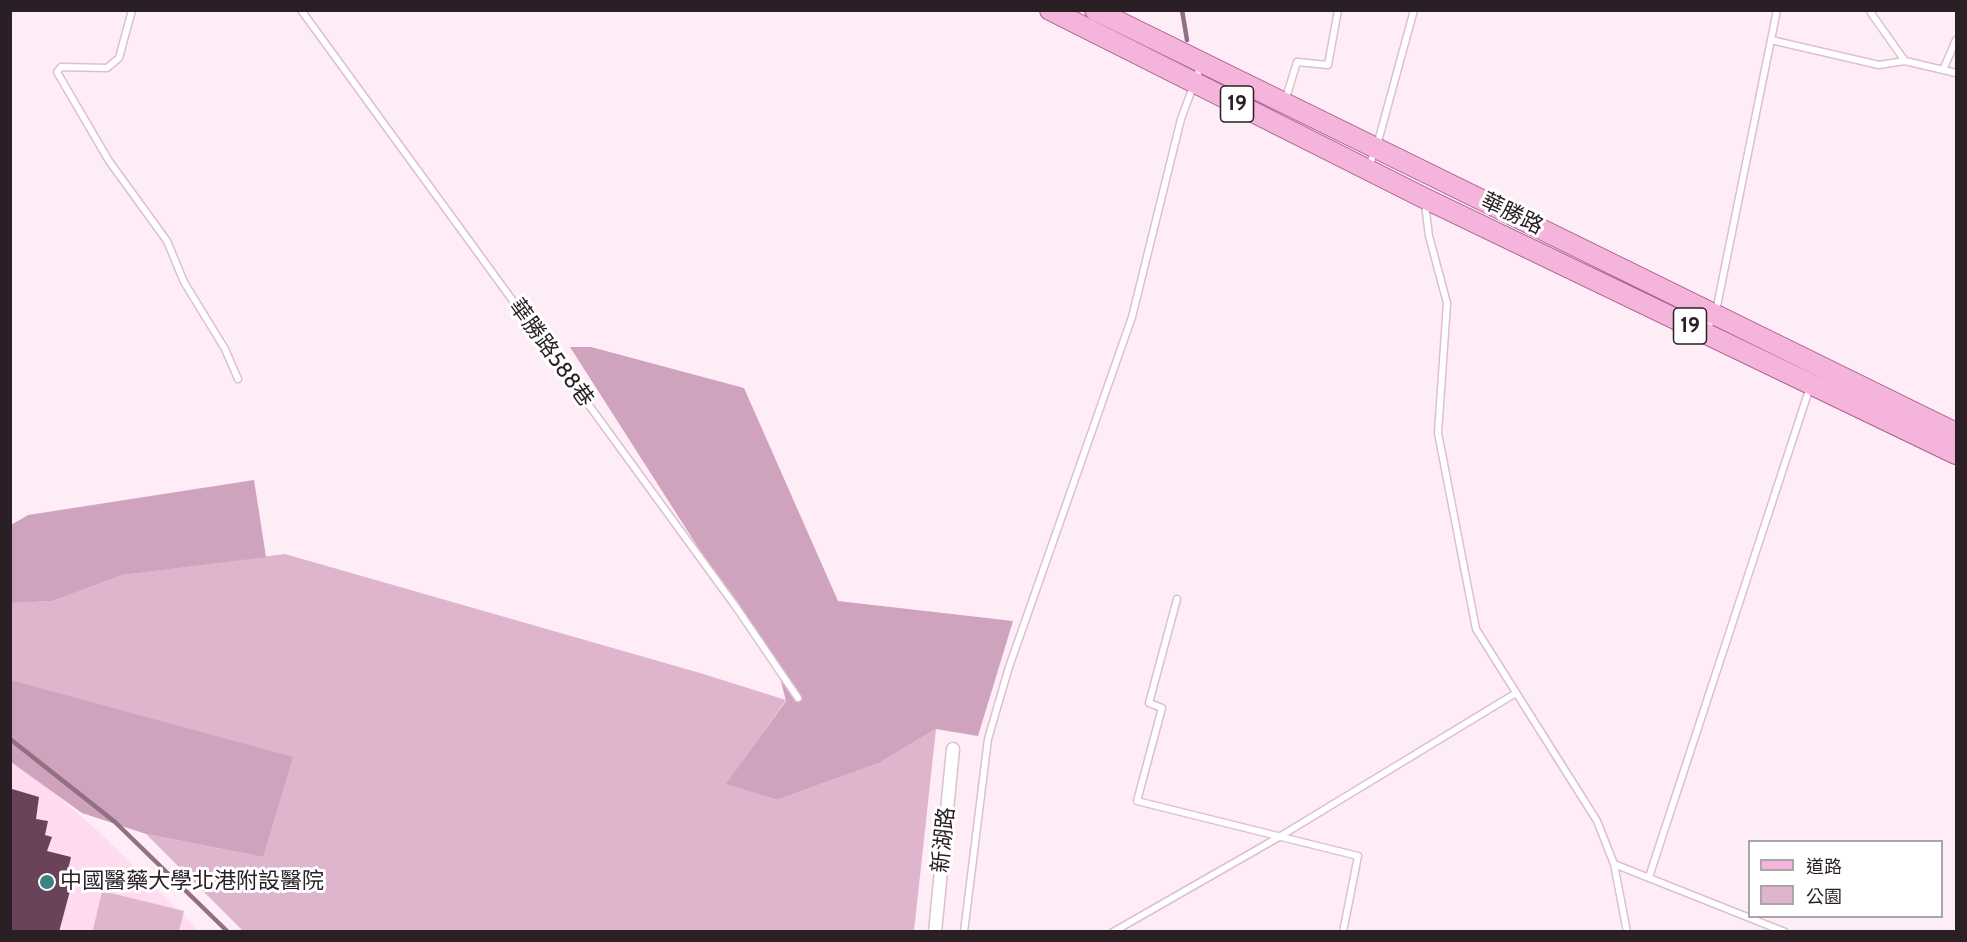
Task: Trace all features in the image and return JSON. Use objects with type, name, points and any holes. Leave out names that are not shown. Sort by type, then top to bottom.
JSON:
[{"type":"main road","name":"華勝路","points":[[1050,10],[1424,198],[1956,454]]},
{"type":"main road","name":"華勝路","points":[[1095,10],[1431,178],[1956,433]]},
{"type":"street","name":"新湖路","points":[[934,932],[953,749]]},
{"type":"lane","points":[[132,10],[119,58],[107,68],[61,67],[57,72],[109,161],[167,241],[184,282],[225,348],[238,379]]},
{"type":"lane","name":"華勝路588巷","points":[[301,10],[736,607],[798,698]]},
{"type":"lane","points":[[1284,104],[1297,62],[1328,65],[1338,10]]},
{"type":"lane","points":[[1367,168],[1376,149],[1413,10]]},
{"type":"lane","points":[[1704,333],[1715,316],[1777,10]]},
{"type":"lane","points":[[1871,13],[1905,61]]},
{"type":"lane","points":[[1771,40],[1879,65],[1905,61],[1956,73]]},
{"type":"lane","points":[[1943,70],[1956,40]]},
{"type":"lane","points":[[964,932],[988,739],[1047,556],[1132,317],[1193,82],[1201,64]]},
{"type":"lane","points":[[1431,178],[1424,198],[1429,236],[1447,303],[1438,433],[1476,629],[1597,821],[1614,864],[1627,932]]},
{"type":"lane","points":[[1649,877],[1811,384],[1821,367]]},
{"type":"lane","points":[[1177,599],[1149,703],[1162,708],[1137,801],[1358,856],[1343,932]]},
{"type":"lane","points":[[1113,932],[1279,837],[1516,693]]},
{"type":"lane","points":[[1614,864],[1748,917]]},
{"type":"lane","points":[[1750,918],[1785,932]]},
{"type":"shaded area","points":[[570,347],[591,347],[744,388],[838,601],[1013,621],[978,736],[936,729],[879,763],[777,800],[726,784],[786,701],[779,674]]},
{"type":"shaded area","points":[[254,480],[266,557],[123,575],[53,601],[11,603],[11,525],[28,515]]},
{"type":"shaded area","points":[[10,680],[293,757],[263,857],[146,834],[82,813],[11,762]]},
{"type":"shaded area","name":"中國醫藥大學北港附設醫院","points":[[10,755],[99,832],[199,931],[11,931]]},
{"type":"green space","points":[[285,554],[700,673],[786,700],[727,784],[777,800],[879,763],[936,729],[914,931],[243,931],[146,834],[263,857],[11,680],[11,603],[53,601],[123,575]]},
{"type":"green space","points":[[102,891],[184,911],[179,931],[93,930]]},
{"type":"building","points":[[12,789],[39,797],[36,819],[48,821],[45,835],[52,837],[47,851],[71,857],[68,870],[75,872],[59,932],[10,932]]},
{"type":"waterway","points":[[1182,10],[1187,40]]},
{"type":"waterway","points":[[10,739],[115,822],[228,932]]},
{"type":"place","name":"中國醫藥大學北港附設醫院","points":[[47,882]]}]
